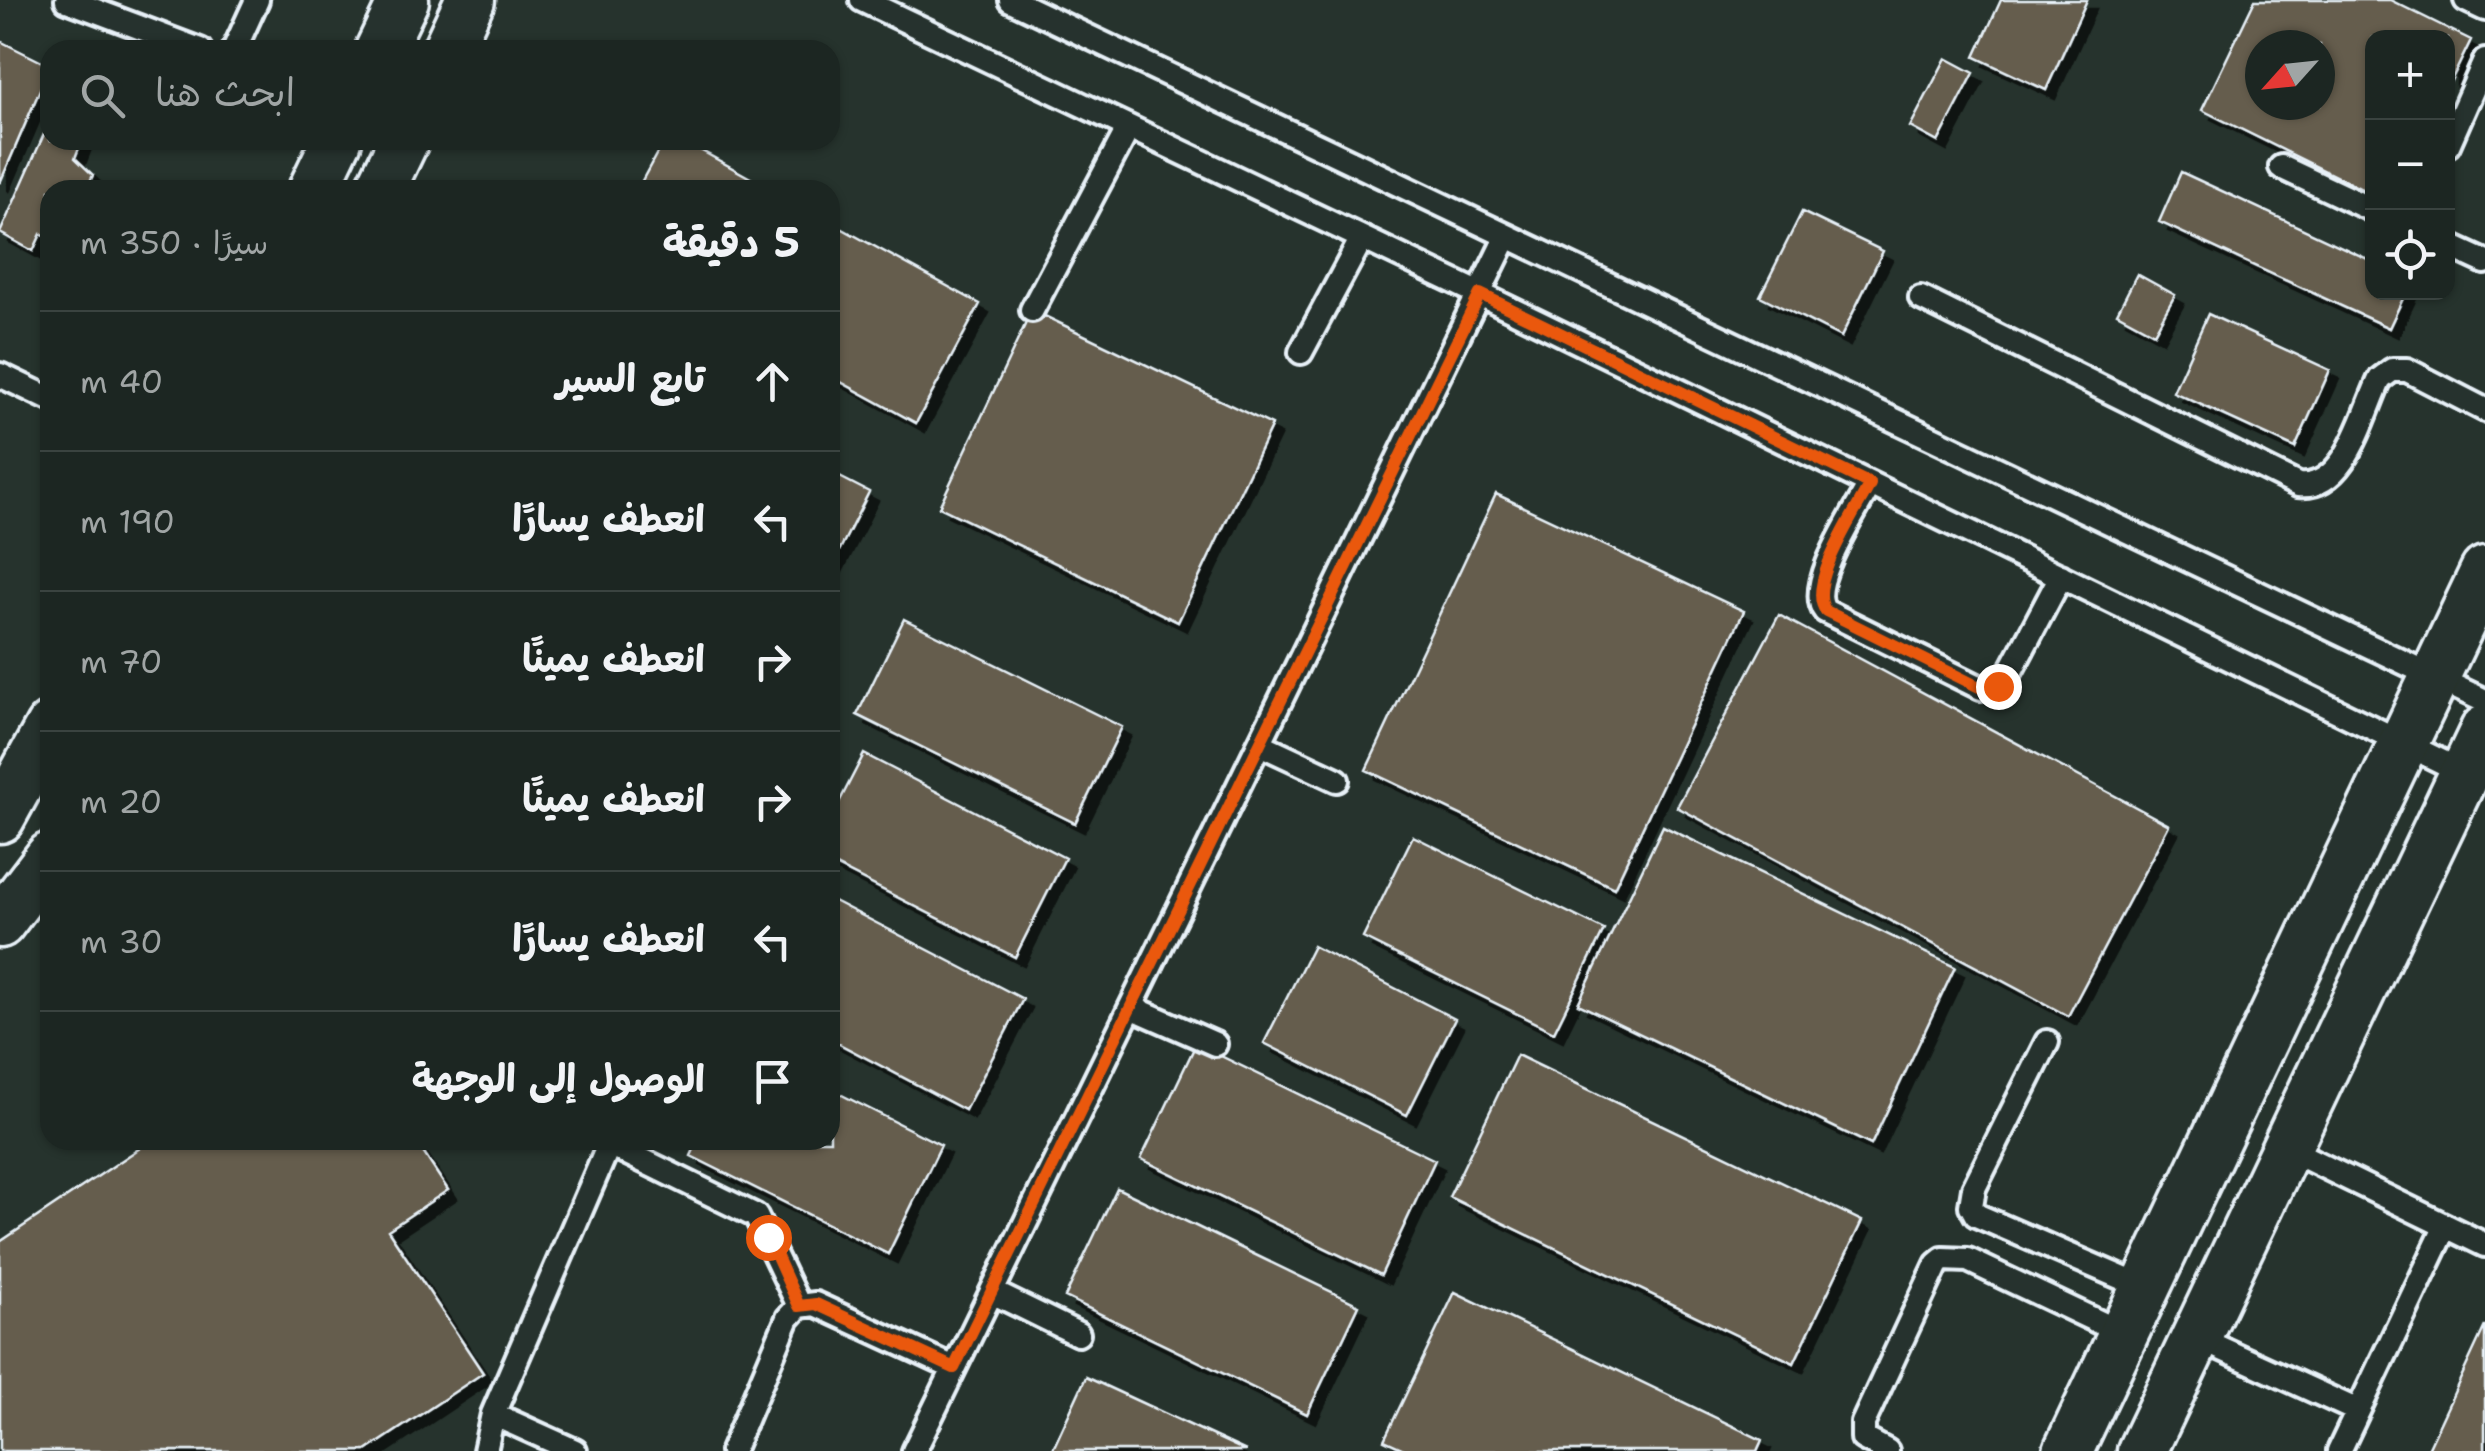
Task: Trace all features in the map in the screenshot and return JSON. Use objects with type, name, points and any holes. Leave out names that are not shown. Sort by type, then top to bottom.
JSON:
[{"type":"street","points":[[385,40],[404,0]]},
{"type":"street","points":[[451,40],[470,0]]},
{"type":"street","points":[[319,180],[332,150]]},
{"type":"street","points":[[385,180],[399,150]]},
{"type":"street","points":[[2068,1451],[2485,572]]},
{"type":"street","points":[[2142,1451],[2485,730]]},
{"type":"street","points":[[3,809],[40,744]]},
{"type":"street","points":[[0,923],[40,870]]},
{"type":"lane","points":[[67,0],[173,40]]},
{"type":"lane","points":[[239,40],[257,0]]},
{"type":"lane","points":[[862,0],[1480,294],[2465,773]]},
{"type":"lane","points":[[1011,0],[2485,701]]},
{"type":"lane","points":[[2466,0],[2485,9]]},
{"type":"lane","points":[[2455,128],[2485,61]]},
{"type":"lane","points":[[1032,310],[1129,127]]},
{"type":"lane","points":[[2280,167],[2365,207]]},
{"type":"lane","points":[[914,1451],[1507,236]]},
{"type":"lane","points":[[1302,352],[1362,238]]},
{"type":"lane","points":[[2455,248],[2485,262]]},
{"type":"lane","points":[[1921,298],[2298,485],[2320,484],[2337,469],[2380,379],[2392,370],[2406,370],[2485,410]]},
{"type":"lane","points":[[0,375],[40,394]]},
{"type":"lane","points":[[1870,484],[1819,584],[1819,604],[1981,688],[2005,682],[2061,576]]},
{"type":"lane","points":[[1260,744],[1337,780]]},
{"type":"lane","points":[[1131,1007],[1216,1044]]},
{"type":"lane","points":[[2047,1042],[1974,1188],[1971,1206],[1976,1215],[2145,1288]]},
{"type":"lane","points":[[2286,1148],[2485,1246]]},
{"type":"lane","points":[[485,1451],[494,1414],[607,1150]]},
{"type":"lane","points":[[626,1150],[756,1216],[799,1306]]},
{"type":"lane","points":[[2339,1451],[2446,1226]]},
{"type":"lane","points":[[1888,1451],[1864,1438],[1863,1424],[1937,1264],[1944,1259],[1968,1260],[2124,1334]]},
{"type":"lane","points":[[992,1292],[1078,1334]]},
{"type":"lane","points":[[732,1451],[788,1318],[799,1306],[816,1304],[954,1368]]},
{"type":"lane","points":[[2196,1338],[2358,1411]]},
{"type":"lane","points":[[494,1414],[575,1451]]},
{"type":"building","points":[[2001,0],[2087,0],[2046,90],[1975,57]]},
{"type":"building","points":[[2255,0],[2390,0],[2451,30],[2365,30],[2365,191],[2202,110]]},
{"type":"building","points":[[2455,32],[2471,40],[2455,73]]},
{"type":"building","points":[[0,41],[40,61],[40,89],[0,183]]},
{"type":"building","points":[[1946,58],[1974,73],[1938,142],[1910,127]]},
{"type":"building","points":[[40,143],[40,150],[78,150],[75,158],[93,175],[91,180],[40,180],[40,236],[33,251],[0,233]]},
{"type":"building","points":[[659,150],[700,150],[754,180],[642,180]]},
{"type":"building","points":[[2181,172],[2365,258],[2365,300],[2402,300],[2389,328],[2159,222]]},
{"type":"building","points":[[1802,212],[1883,251],[1841,337],[1760,296]]},
{"type":"building","points":[[840,227],[980,304],[916,423],[840,381]]},
{"type":"building","points":[[2137,274],[2175,295],[2154,333],[2117,313]]},
{"type":"building","points":[[1032,310],[1272,425],[1178,622],[939,507]]},
{"type":"building","points":[[2208,314],[2330,370],[2295,448],[2173,392]]},
{"type":"building","points":[[840,477],[869,492],[840,549]]},
{"type":"building","points":[[1496,494],[1744,611],[1614,888],[1366,770]]},
{"type":"building","points":[[1779,615],[2169,825],[2068,1016],[1677,807]]},
{"type":"building","points":[[904,619],[1122,727],[1075,823],[857,715]]},
{"type":"building","points":[[864,754],[1065,858],[1015,957],[840,868],[840,801]]},
{"type":"building","points":[[1663,826],[1955,967],[1871,1145],[1578,1004]]},
{"type":"building","points":[[1413,836],[1604,930],[1554,1032],[1363,938]]},
{"type":"building","points":[[840,904],[1023,999],[965,1110],[840,1044]]},
{"type":"building","points":[[1313,946],[1455,1019],[1407,1115],[1264,1043]]},
{"type":"building","points":[[1196,1044],[1435,1160],[1381,1275],[1141,1159]]},
{"type":"building","points":[[1517,1055],[1862,1221],[1794,1363],[1449,1197]]},
{"type":"building","points":[[840,1094],[941,1145],[888,1254],[691,1156],[694,1150],[840,1150]]},
{"type":"building","points":[[137,1150],[422,1150],[448,1190],[388,1230],[483,1373],[366,1451],[0,1451],[0,1242]]},
{"type":"building","points":[[1117,1188],[1359,1305],[1307,1414],[1065,1297]]},
{"type":"building","points":[[1455,1292],[1762,1440],[1757,1451],[1408,1451],[1384,1440]]},
{"type":"building","points":[[2485,1326],[2485,1451],[2427,1451]]},
{"type":"building","points":[[1086,1377],[1246,1451],[1052,1451]]},
{"type":"route","points":[[768,1237],[799,1306],[816,1304],[954,1368],[1480,294],[1870,484],[1819,584],[1819,604],[1981,688],[1998,686]]}]
